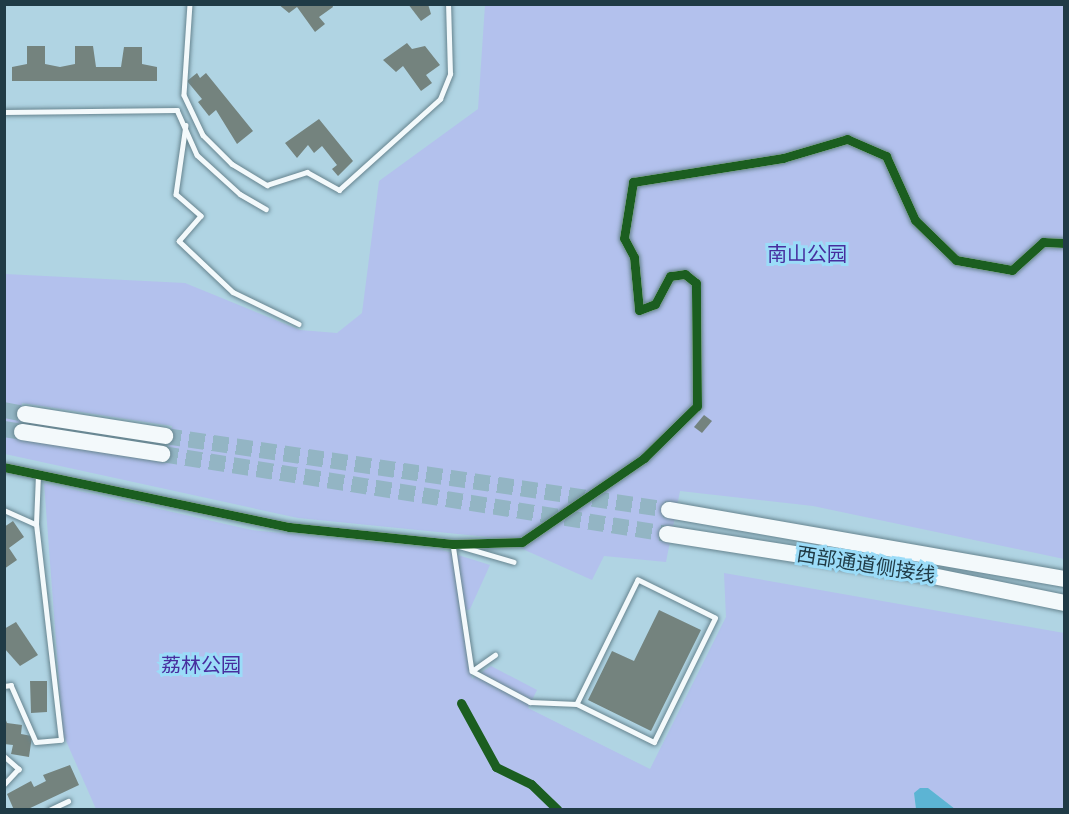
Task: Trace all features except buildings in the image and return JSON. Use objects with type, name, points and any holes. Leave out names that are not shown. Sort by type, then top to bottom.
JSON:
[{"type":"highway","points":[[25,414],[165,436]]},
{"type":"highway","points":[[22,432],[162,454]]},
{"type":"highway","name":"西部通道侧接线","points":[[669,510],[1065,579]]},
{"type":"highway","name":"西部通道侧接线","points":[[667,534],[928,575],[1065,603]]},
{"type":"street","points":[[4,466],[269,524],[453,544],[506,543],[539,535],[644,458],[697,406],[696,283],[677,273],[670,276],[649,310],[637,304],[634,257],[624,238],[626,199],[639,179],[783,159],[847,139],[886,156],[915,220],[956,260],[1012,270],[1043,242],[1065,243]]},
{"type":"lane","points":[[190,4],[184,95],[203,135],[232,164],[267,185],[307,172],[339,190],[440,99],[450,74],[448,4]]},
{"type":"lane","points":[[4,112],[164,106],[177,110],[187,122],[197,155],[240,194],[267,208]]},
{"type":"lane","points":[[187,122],[176,194],[201,216],[179,241],[233,292],[299,324]]},
{"type":"lane","points":[[4,686],[11,685],[36,742],[61,740],[36,524],[38,472]]},
{"type":"lane","points":[[4,510],[36,524]]},
{"type":"lane","points":[[453,544],[465,552],[514,562]]},
{"type":"lane","points":[[453,544],[472,671]]},
{"type":"lane","points":[[472,671],[530,702],[577,704],[654,741],[715,618],[638,580],[577,704]]},
{"type":"lane","points":[[472,671],[495,655]]},
{"type":"lane","points":[[4,756],[19,769],[4,785]]},
{"type":"lane","points":[[49,810],[68,801]]},
{"type":"green space","name":"南山公园","points":[[485,5],[1064,5],[1064,559],[813,506],[680,491],[666,562],[604,556],[592,580],[498,538],[298,518],[5,454],[5,274],[185,283],[300,330],[337,333],[362,313],[379,181],[478,109]],"holes":[[[22,403],[172,426],[166,463],[18,438]]]},
{"type":"green space","name":"荔林公园","points":[[44,483],[252,530],[439,549],[490,565],[470,609],[460,613],[472,679],[491,666],[537,690],[528,708],[650,769],[726,617],[724,573],[1064,633],[1064,809],[955,809],[928,788],[914,793],[916,810],[96,809],[63,734]]},
{"type":"shaded area","points":[[920,788],[928,788],[955,809],[916,809],[914,793]]},
{"type":"tunnel","points":[[4,410],[25,414]]},
{"type":"tunnel","points":[[4,429],[22,432]]},
{"type":"tunnel","points":[[165,436],[669,510]]},
{"type":"tunnel","points":[[162,454],[667,534]]},
{"type":"cycle path","points":[[4,467],[289,527],[453,544],[522,542],[644,458],[697,406],[696,283],[685,274],[670,276],[655,304],[639,310],[634,257],[624,238],[633,182],[783,158],[847,139],[886,156],[915,220],[956,260],[1012,270],[1043,242],[1064,243]]},
{"type":"cycle path","points":[[461,703],[496,767],[531,784],[558,810]]}]
